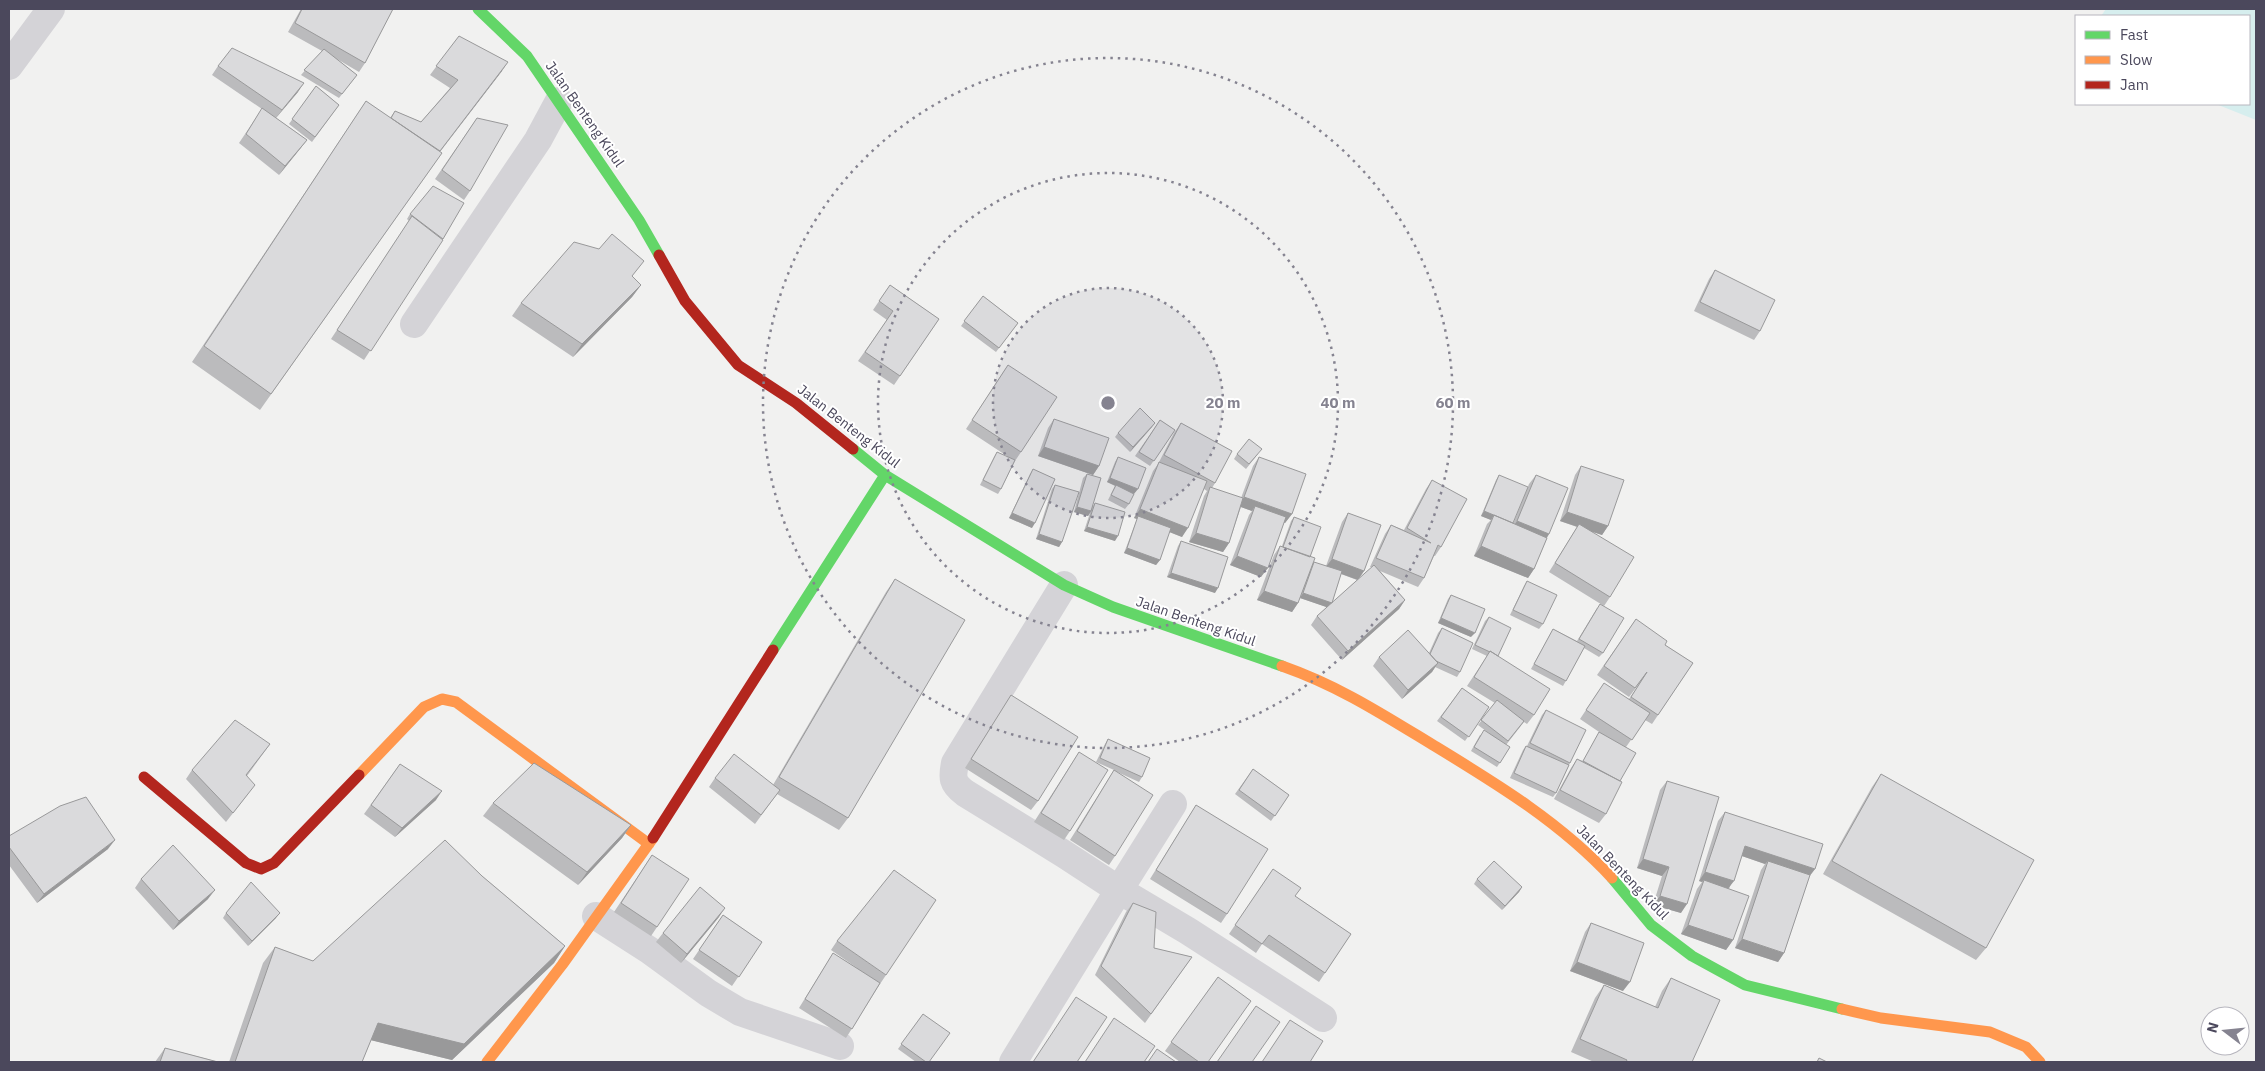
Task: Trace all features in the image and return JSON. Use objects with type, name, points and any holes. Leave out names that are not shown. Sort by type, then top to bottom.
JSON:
[{"type":"street","points":[[9,66],[51,9]]},
{"type":"street","name":"Jalan Benteng Kidul","points":[[478,9],[527,56],[639,220],[684,301],[716,341],[738,365],[796,402],[885,475],[1064,585],[1112,607],[1296,671],[1348,693],[1515,795],[1584,849],[1620,886],[1651,925],[1692,956],[1745,985],[1881,1018],[1990,1032],[2026,1047],[2040,1062]]},
{"type":"street","points":[[414,324],[538,140],[559,101]]},
{"type":"street","points":[[487,1062],[562,965],[649,844],[885,475]]},
{"type":"street","points":[[1064,585],[955,763],[952,777],[955,785],[1119,890],[1188,930],[1323,1018]]},
{"type":"street","points":[[144,777],[246,863],[261,869],[274,863],[424,707],[442,699],[456,702],[649,844]]},
{"type":"street","points":[[1013,1062],[1173,804]]},
{"type":"street","points":[[596,916],[649,950],[708,993],[740,1012],[840,1046]]},
{"type":"shaded area","points":[[2106,9],[2256,9],[2256,120],[2218,105],[2250,105],[2250,15],[2102,15]]},
{"type":"building","points":[[302,9],[393,9],[365,63],[295,23]]},
{"type":"building","points":[[459,36],[508,62],[440,151],[391,118],[395,111],[421,122],[458,80],[436,66]]},
{"type":"building","points":[[232,48],[304,83],[282,110],[218,66]]},
{"type":"building","points":[[324,49],[357,75],[342,94],[304,70]]},
{"type":"building","points":[[316,86],[339,105],[315,137],[292,119]]},
{"type":"building","points":[[366,101],[442,153],[271,394],[204,346]]},
{"type":"building","points":[[262,108],[307,140],[285,166],[246,134]]},
{"type":"building","points":[[477,118],[508,125],[470,191],[442,170]]},
{"type":"building","points":[[433,186],[464,203],[443,239],[410,214]]},
{"type":"building","points":[[412,216],[443,240],[371,351],[337,330]]},
{"type":"building","points":[[612,234],[644,261],[632,276],[641,285],[582,344],[521,303],[574,242],[599,249]]},
{"type":"building","points":[[1715,270],[1775,300],[1760,331],[1700,302]]},
{"type":"building","points":[[890,285],[939,319],[900,376],[865,352],[893,311],[879,301]]},
{"type":"building","points":[[983,296],[1018,323],[999,348],[964,321]]},
{"type":"building","points":[[1008,365],[1057,397],[1021,452],[972,420]]},
{"type":"building","points":[[1140,408],[1155,423],[1133,447],[1118,433]]},
{"type":"building","points":[[1054,419],[1109,438],[1099,466],[1044,447]]},
{"type":"building","points":[[1160,420],[1175,430],[1154,461],[1139,452]]},
{"type":"building","points":[[1181,423],[1232,451],[1215,483],[1164,455]]},
{"type":"building","points":[[1249,439],[1262,449],[1249,464],[1237,454]]},
{"type":"building","points":[[997,452],[1015,460],[1001,489],[983,480]]},
{"type":"building","points":[[1118,457],[1146,468],[1138,489],[1110,478]]},
{"type":"building","points":[[1259,457],[1306,474],[1292,514],[1244,497]]},
{"type":"building","points":[[1159,462],[1207,481],[1188,528],[1140,509]]},
{"type":"building","points":[[1581,466],[1624,480],[1608,526],[1567,512]]},
{"type":"building","points":[[1033,469],[1055,479],[1035,523],[1012,513]]},
{"type":"building","points":[[1087,474],[1101,478],[1091,511],[1077,507]]},
{"type":"building","points":[[1499,475],[1528,487],[1513,523],[1484,511]]},
{"type":"building","points":[[1536,475],[1568,488],[1549,534],[1517,521]]},
{"type":"building","points":[[1432,480],[1467,499],[1441,547],[1438,545],[1424,578],[1376,558],[1391,525],[1431,543],[1407,528]]},
{"type":"building","points":[[1055,485],[1079,492],[1062,542],[1039,534]]},
{"type":"building","points":[[1116,485],[1134,494],[1129,504],[1111,495]]},
{"type":"building","points":[[1210,487],[1243,498],[1229,543],[1196,533]]},
{"type":"building","points":[[1095,503],[1125,512],[1118,536],[1087,527]]},
{"type":"building","points":[[1255,506],[1286,517],[1268,568],[1237,556]]},
{"type":"building","points":[[1348,513],[1381,525],[1364,571],[1332,559]]},
{"type":"building","points":[[1494,515],[1547,538],[1534,569],[1481,546]]},
{"type":"building","points":[[1138,516],[1171,528],[1160,560],[1127,548]]},
{"type":"building","points":[[1294,517],[1321,527],[1310,557],[1283,547]]},
{"type":"building","points":[[1579,524],[1634,557],[1610,597],[1555,563]]},
{"type":"building","points":[[1181,541],[1228,557],[1218,588],[1171,573]]},
{"type":"building","points":[[1280,546],[1315,558],[1298,603],[1264,591]]},
{"type":"building","points":[[1314,562],[1342,571],[1332,603],[1303,593]]},
{"type":"building","points":[[1374,565],[1405,600],[1348,651],[1317,616]]},
{"type":"building","points":[[895,579],[965,620],[848,818],[779,777]]},
{"type":"building","points":[[1527,581],[1557,595],[1543,624],[1513,610]]},
{"type":"building","points":[[1451,595],[1485,609],[1475,633],[1441,618]]},
{"type":"building","points":[[1600,604],[1624,618],[1603,653],[1579,639]]},
{"type":"building","points":[[1489,617],[1511,628],[1498,656],[1475,645]]},
{"type":"building","points":[[1636,619],[1667,641],[1665,645],[1693,663],[1658,715],[1631,697],[1647,672],[1635,688],[1604,666]]},
{"type":"building","points":[[1442,628],[1473,643],[1460,672],[1436,661],[1430,654]]},
{"type":"building","points":[[1553,629],[1585,646],[1566,681],[1534,664]]},
{"type":"building","points":[[1408,630],[1438,663],[1408,690],[1379,657]]},
{"type":"building","points":[[1490,651],[1550,689],[1534,715],[1474,677]]},
{"type":"building","points":[[1604,683],[1650,713],[1632,740],[1586,710]]},
{"type":"building","points":[[1462,688],[1489,707],[1469,737],[1441,717]]},
{"type":"building","points":[[1011,695],[1078,737],[1038,801],[971,759]]},
{"type":"building","points":[[1497,700],[1524,721],[1508,741],[1481,720]]},
{"type":"building","points":[[1546,710],[1586,730],[1570,763],[1530,743]]},
{"type":"building","points":[[235,720],[270,744],[246,775],[255,785],[233,813],[192,770]]},
{"type":"building","points":[[1484,730],[1510,747],[1500,763],[1474,747]]},
{"type":"building","points":[[1599,732],[1636,753],[1620,781],[1583,761]]},
{"type":"building","points":[[1108,739],[1150,758],[1142,777],[1100,758]]},
{"type":"building","points":[[1526,746],[1569,765],[1556,793],[1514,773]]},
{"type":"building","points":[[1079,752],[1108,770],[1070,831],[1041,813]]},
{"type":"building","points":[[734,754],[780,790],[761,815],[715,778]]},
{"type":"building","points":[[1577,759],[1622,782],[1606,814],[1560,790]]},
{"type":"building","points":[[534,763],[631,825],[587,872],[493,803]]},
{"type":"building","points":[[400,764],[442,791],[402,828],[371,805]]},
{"type":"building","points":[[1253,769],[1289,795],[1275,816],[1239,790]]},
{"type":"building","points":[[1114,770],[1153,795],[1115,856],[1077,831]]},
{"type":"building","points":[[1881,774],[2034,860],[1986,948],[1832,861]]},
{"type":"building","points":[[1667,781],[1719,797],[1687,904],[1660,896],[1669,867],[1643,859]]},
{"type":"building","points":[[86,797],[115,840],[44,894],[9,847],[9,836],[60,806]]},
{"type":"building","points":[[1196,805],[1268,849],[1227,914],[1156,870]]},
{"type":"building","points":[[1725,812],[1823,844],[1815,869],[1745,846],[1734,881],[1705,872]]},
{"type":"building","points":[[445,840],[482,876],[565,946],[464,1044],[378,1023],[362,1062],[235,1062],[275,947],[313,961]]},
{"type":"building","points":[[173,845],[215,890],[179,921],[141,879]]},
{"type":"building","points":[[652,855],[689,879],[657,927],[621,903]]},
{"type":"building","points":[[1494,861],[1522,887],[1505,906],[1477,879]]},
{"type":"building","points":[[1768,861],[1810,875],[1784,953],[1742,939]]},
{"type":"building","points":[[1273,869],[1301,888],[1295,896],[1351,934],[1325,973],[1269,935],[1262,944],[1235,925]]},
{"type":"building","points":[[894,870],[936,900],[886,975],[837,941]]},
{"type":"building","points":[[1704,880],[1749,896],[1733,940],[1688,925]]},
{"type":"building","points":[[251,882],[280,913],[252,941],[226,913]]},
{"type":"building","points":[[700,887],[725,908],[687,954],[663,933]]},
{"type":"building","points":[[1133,903],[1156,912],[1154,948],[1192,957],[1151,1014],[1101,966]]},
{"type":"building","points":[[723,915],[762,942],[739,977],[699,950]]},
{"type":"building","points":[[1591,923],[1644,943],[1630,982],[1577,962]]},
{"type":"building","points":[[833,953],[880,983],[852,1029],[805,999]]},
{"type":"building","points":[[1218,977],[1251,1001],[1208,1062],[1199,1062],[1171,1042]]},
{"type":"building","points":[[1671,978],[1720,1000],[1692,1062],[1626,1062],[1627,1060],[1580,1039],[1604,985],[1658,1008]]},
{"type":"building","points":[[1076,997],[1107,1017],[1077,1062],[1033,1062]]},
{"type":"building","points":[[1256,1006],[1280,1022],[1252,1062],[1217,1062]]},
{"type":"building","points":[[923,1014],[950,1033],[929,1062],[926,1062],[901,1044]]},
{"type":"building","points":[[1114,1018],[1155,1046],[1144,1062],[1085,1062]]},
{"type":"building","points":[[1290,1020],[1323,1041],[1310,1062],[1262,1062]]},
{"type":"building","points":[[165,1048],[218,1062],[160,1062]]},
{"type":"building","points":[[1157,1049],[1176,1062],[1148,1062]]},
{"type":"building","points":[[1819,1058],[1827,1062],[1817,1062]]},
{"type":"traffic: fast","points":[[478,9],[527,56],[639,220],[659,255]]},
{"type":"traffic: fast","points":[[853,449],[885,475],[1064,585],[1113,607],[1282,666]]},
{"type":"traffic: fast","points":[[773,650],[885,475]]},
{"type":"traffic: fast","points":[[1612,878],[1651,925],[1692,956],[1745,985],[1842,1009]]},
{"type":"traffic: slow","points":[[1282,666],[1322,682],[1360,701],[1481,774],[1527,805],[1571,839],[1612,878]]},
{"type":"traffic: slow","points":[[359,775],[424,707],[442,699],[456,702],[649,844]]},
{"type":"traffic: slow","points":[[487,1062],[562,965],[653,838]]},
{"type":"traffic: slow","points":[[1842,1009],[1881,1018],[1990,1032],[2026,1047],[2040,1062]]},
{"type":"traffic: jam","points":[[659,255],[685,301],[738,365],[796,403],[853,449]]},
{"type":"traffic: jam","points":[[653,838],[773,650]]},
{"type":"traffic: jam","points":[[144,777],[246,863],[261,869],[274,863],[359,775]]}]
